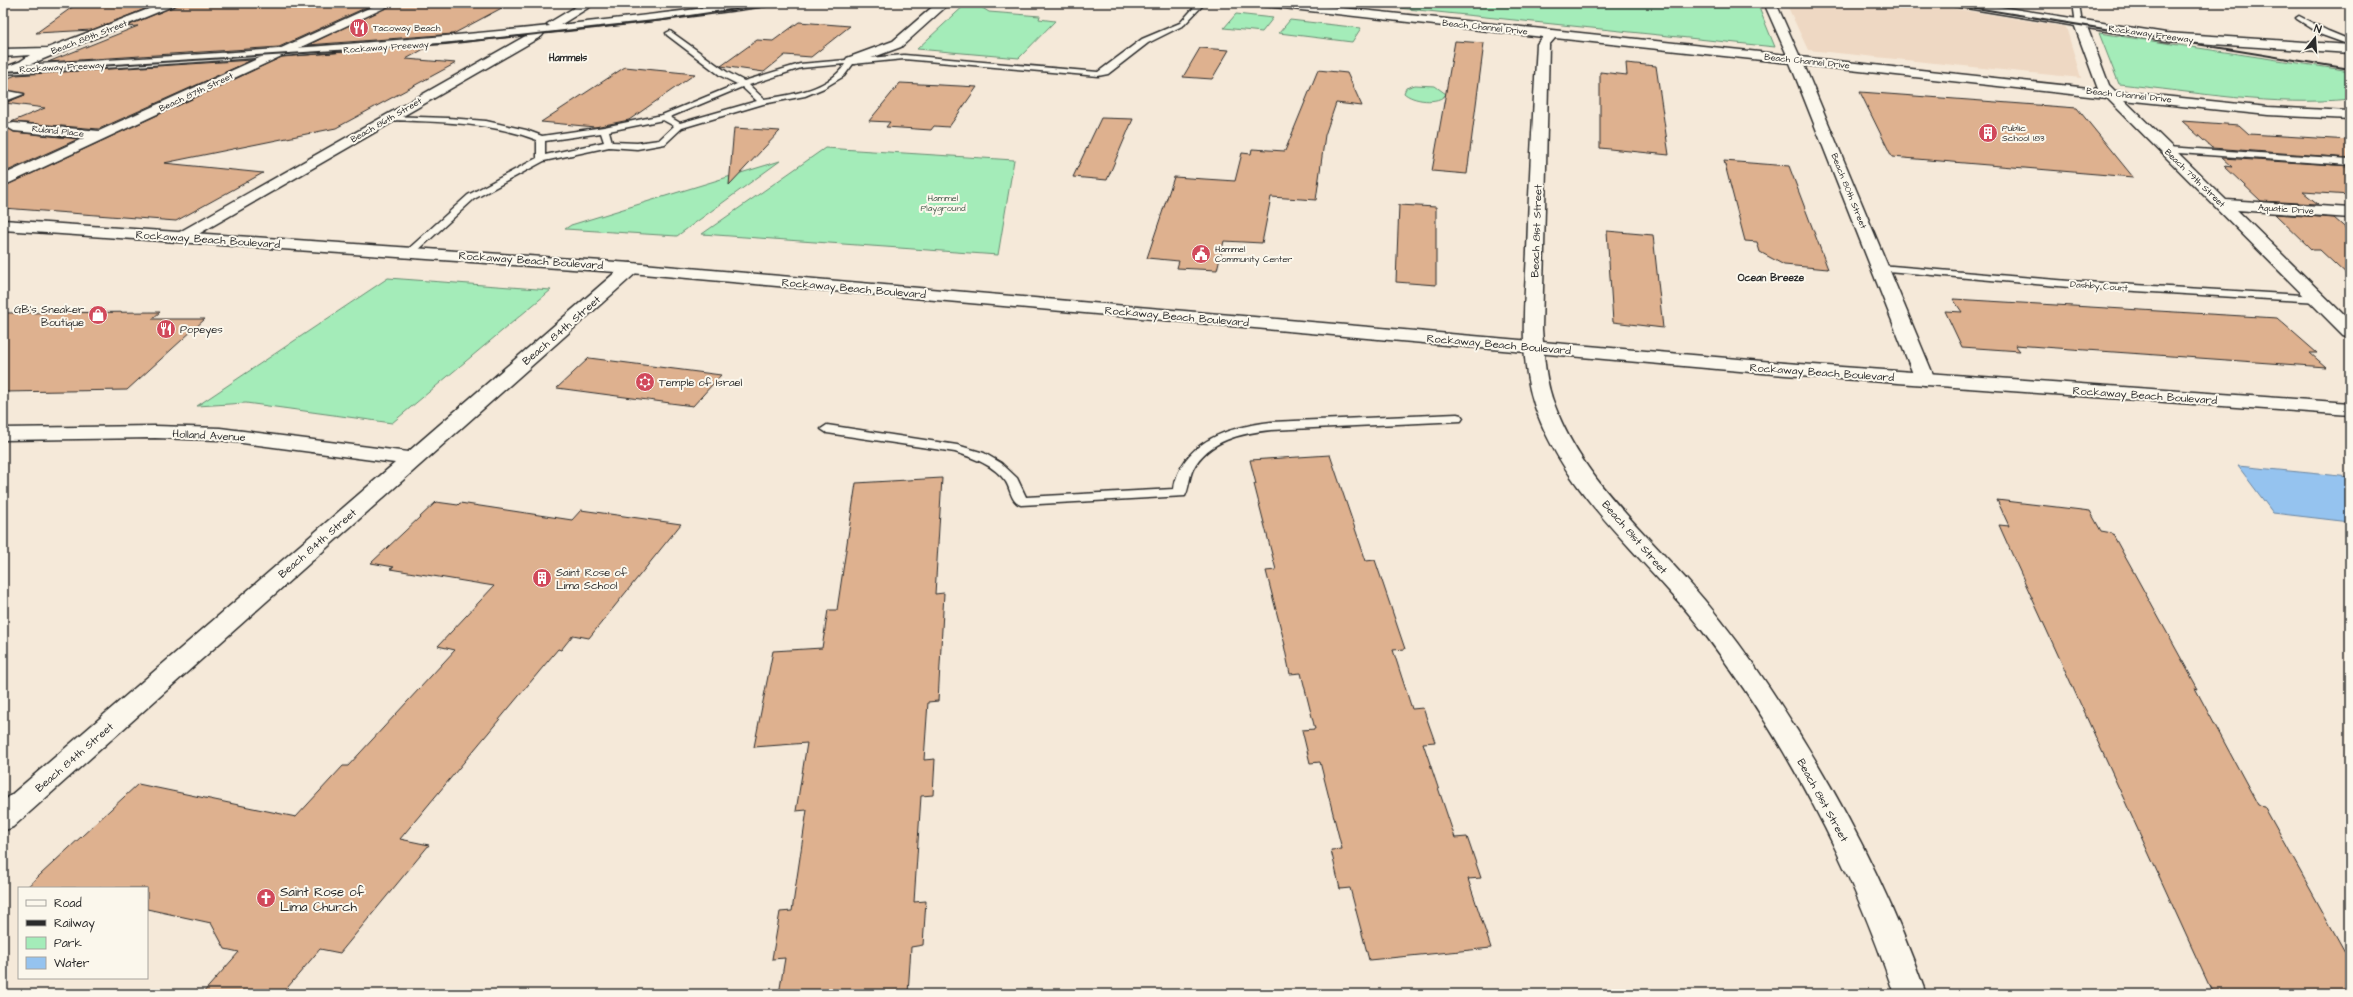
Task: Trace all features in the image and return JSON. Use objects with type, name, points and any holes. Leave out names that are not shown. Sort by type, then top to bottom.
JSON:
[{"type":"street","name":"Beach 88th Street","points":[[27,61],[174,3]]},
{"type":"street","name":"Beach 87th Street","points":[[3,181],[389,3]]},
{"type":"street","name":"Beach 86th Street","points":[[553,24],[590,3]]},
{"type":"street","name":"Rockaway Freeway","points":[[3,68],[27,61],[297,45],[553,24],[724,5],[766,3]]},
{"type":"street","points":[[851,61],[897,44],[944,3]]},
{"type":"street","name":"Beach Channel Drive","points":[[1264,3],[2262,110],[2350,115]]},
{"type":"street","name":"Beach 80th Street","points":[[1770,3],[1795,60],[1926,379]]},
{"type":"street","name":"Rockaway Freeway","points":[[1954,3],[2079,21],[2194,40],[2349,44]]},
{"type":"street","name":"Rockaway Freeway","points":[[1993,3],[2079,21]]},
{"type":"street","name":"Rockaway Freeway","points":[[3,68],[279,54],[396,46],[538,33],[724,5]]},
{"type":"street","name":"Beach 79th Street","points":[[2079,21],[2101,82],[2110,93],[2350,330]]},
{"type":"street","name":"Beach 86th Street","points":[[182,237],[538,33]]},
{"type":"street","name":"Beach 81st Street","points":[[1552,34],[1542,44],[1535,272],[1535,347],[1537,374],[1545,407],[1574,463],[1596,493],[1698,609],[1742,667],[1774,716],[1809,775],[1864,876],[1910,994]]},
{"type":"street","points":[[3,53],[54,50]]},
{"type":"street","name":"Ruland Place","points":[[14,127],[102,136]]},
{"type":"street","name":"Aquatic Drive","points":[[2223,204],[2350,213]]},
{"type":"street","name":"Rockaway Beach Boulevard","points":[[3,225],[631,268],[1535,347],[1926,379],[2350,409]]},
{"type":"street","name":"Beach 84th Street","points":[[3,819],[631,268]]},
{"type":"street","name":"Holland Avenue","points":[[3,434],[220,434],[413,459]]},
{"type":"lane","points":[[390,118],[475,122],[530,134],[541,139],[604,130],[664,117],[743,84],[800,66],[904,57],[1098,74],[1105,72],[1145,41],[1182,24],[1202,3]]},
{"type":"lane","name":"Beach 79th Street","points":[[2076,3],[2079,21]]},
{"type":"lane","points":[[2299,18],[2325,33],[2349,44]]},
{"type":"lane","name":"Beach 86th Street","points":[[538,33],[553,24]]},
{"type":"lane","points":[[670,33],[724,74],[743,84],[762,102]]},
{"type":"lane","points":[[410,252],[472,197],[541,159],[609,144],[637,146],[662,142],[679,126],[704,118],[729,114],[762,102],[787,98],[820,87],[840,76],[851,61]]},
{"type":"lane","points":[[3,92],[20,94],[3,100]]},
{"type":"lane","points":[[664,117],[679,126]]},
{"type":"lane","points":[[604,130],[609,144]]},
{"type":"lane","points":[[541,139],[541,159]]},
{"type":"lane","points":[[2167,150],[2350,162]]},
{"type":"lane","name":"Dashby Court","points":[[1880,268],[2062,283],[2318,299]]},
{"type":"lane","points":[[827,429],[957,449],[980,456],[997,466],[1012,481],[1021,501],[1180,493],[1184,473],[1197,455],[1218,439],[1245,430],[1281,426],[1457,418]]},
{"type":"shaded area","points":[[1786,3],[1920,3],[2066,27],[2081,78],[1808,50]]},
{"type":"green space","points":[[967,3],[976,4],[989,12],[1040,16],[1039,19],[1055,21],[1019,58],[917,49]]},
{"type":"green space","points":[[1350,3],[1757,3],[1775,47]]},
{"type":"green space","points":[[1236,14],[1273,18],[1262,32],[1224,28]]},
{"type":"green space","points":[[1290,20],[1361,28],[1352,42],[1279,33]]},
{"type":"green space","points":[[2099,33],[2344,70],[2350,80],[2350,99],[2321,101],[2263,100],[2234,98],[2119,84]]},
{"type":"green space","points":[[1415,85],[1435,86],[1446,94],[1438,100],[1425,101],[1413,98],[1404,93],[1406,88]]},
{"type":"green space","name":"Hammel Playground","points":[[825,148],[1014,160],[998,255],[702,234]]},
{"type":"green space","points":[[780,161],[677,236],[565,229],[571,225]]},
{"type":"green space","points":[[388,278],[551,290],[392,423],[246,403],[197,406]]},
{"type":"water","points":[[2238,466],[2350,477],[2350,522],[2273,513]]},
{"type":"building","points":[[78,3],[160,3],[92,30],[36,33]]},
{"type":"building","points":[[181,3],[376,3],[279,47],[48,62],[138,26],[125,27]]},
{"type":"building","points":[[396,3],[511,3],[453,34],[308,45]]},
{"type":"building","points":[[799,22],[850,26],[811,57],[785,55],[764,72],[721,66],[757,40],[773,41]]},
{"type":"building","points":[[1455,41],[1484,43],[1467,174],[1432,171]]},
{"type":"building","points":[[431,45],[406,59],[456,63],[336,128],[164,163],[263,173],[176,221],[3,208],[3,187],[282,57]]},
{"type":"building","points":[[1200,48],[1229,50],[1212,79],[1183,77]]},
{"type":"building","points":[[252,60],[99,129],[11,122],[45,108],[5,103],[25,95],[3,89],[3,80],[16,75]]},
{"type":"building","points":[[1626,63],[1656,66],[1669,155],[1600,148],[1600,72],[1627,75]]},
{"type":"building","points":[[625,67],[695,74],[629,120],[595,127],[541,122]]},
{"type":"building","points":[[1318,70],[1347,73],[1362,106],[1336,103],[1325,135],[1316,200],[1271,197],[1262,243],[1224,241],[1217,270],[1177,268],[1179,261],[1147,258],[1174,177],[1235,181],[1242,153],[1251,154],[1252,149],[1285,151]]},
{"type":"building","points":[[900,83],[977,87],[949,127],[934,126],[931,130],[886,127],[890,122],[869,121]]},
{"type":"building","name":"Public School 183","points":[[1860,92],[2077,108],[2133,177],[1892,157]]},
{"type":"building","points":[[1101,118],[1133,119],[1107,180],[1073,177]]},
{"type":"building","points":[[2182,121],[2239,125],[2249,134],[2350,140],[2350,158],[2212,148]]},
{"type":"building","points":[[7,124],[6,127],[14,132],[78,139],[3,173],[3,126]]},
{"type":"building","points":[[734,128],[780,131],[729,185]]},
{"type":"building","points":[[2222,158],[2350,166],[2350,195],[2303,192],[2318,204],[2261,201],[2224,166],[2232,167]]},
{"type":"building","points":[[1724,161],[1789,166],[1828,269],[1784,265],[1760,252],[1757,242],[1745,241]]},
{"type":"building","points":[[1399,205],[1436,207],[1436,285],[1396,282]]},
{"type":"building","points":[[2275,214],[2334,218],[2350,232],[2350,278],[2320,250],[2312,250]]},
{"type":"building","points":[[1607,231],[1653,235],[1663,328],[1613,322]]},
{"type":"building","points":[[1953,299],[2277,318],[2317,353],[2310,353],[2326,367],[2015,345],[2020,351],[1962,347],[1945,311],[1962,312]]},
{"type":"building","points":[[160,312],[152,319],[205,319],[127,390],[3,392],[3,313]]},
{"type":"building","points":[[589,358],[721,375],[693,406],[557,388]]},
{"type":"building","points":[[1330,455],[1366,561],[1375,560],[1405,649],[1393,650],[1412,709],[1423,708],[1435,742],[1423,743],[1455,838],[1467,837],[1481,878],[1468,879],[1491,948],[1369,960],[1350,888],[1340,889],[1331,850],[1342,849],[1320,762],[1310,763],[1302,730],[1315,729],[1301,673],[1290,674],[1285,645],[1266,571],[1276,570],[1254,484],[1256,484],[1250,460]]},
{"type":"building","points":[[942,478],[935,594],[944,593],[938,701],[928,702],[924,760],[935,759],[933,795],[921,796],[914,902],[926,901],[923,945],[911,947],[908,994],[779,994],[785,958],[772,959],[780,912],[792,911],[807,810],[796,811],[807,743],[754,747],[773,651],[822,648],[828,610],[837,610],[856,483]]},
{"type":"building","points":[[1997,500],[2090,511],[2101,531],[2112,533],[2198,689],[2195,688],[2258,805],[2264,806],[2350,961],[2350,994],[2213,994],[1999,525],[2009,526]]},
{"type":"building","points":[[436,502],[458,505],[460,503],[572,520],[581,510],[681,524],[589,638],[573,635],[561,650],[558,649],[400,839],[429,845],[340,953],[320,949],[282,994],[202,994],[239,952],[225,949],[211,923],[148,909],[148,887],[27,887],[138,784],[296,817],[343,766],[348,766],[455,650],[438,646],[494,586],[390,569],[394,567],[371,563]]},
{"type":"railway","points":[[3,72],[446,44],[663,20],[775,3]]},
{"type":"railway","points":[[1945,3],[2350,69]]},
{"type":"place","name":"Tacoway Beach","points":[[359,28]]},
{"type":"place","name":"Public School 183","points":[[1988,133]]},
{"type":"place","name":"Hammel Community Center","points":[[1201,254]]},
{"type":"place","name":"GB's Sneaker Boutique","points":[[98,315]]},
{"type":"place","name":"Popeyes","points":[[166,329]]},
{"type":"place","name":"Temple of Israel","points":[[645,382]]},
{"type":"place","name":"Saint Rose of Lima School","points":[[542,578]]},
{"type":"place","name":"Saint Rose of Lima Church","points":[[266,898]]},
{"type":"district","name":"Hammels","points":[[568,57]]},
{"type":"district","name":"Ocean Breeze","points":[[1771,277]]}]
